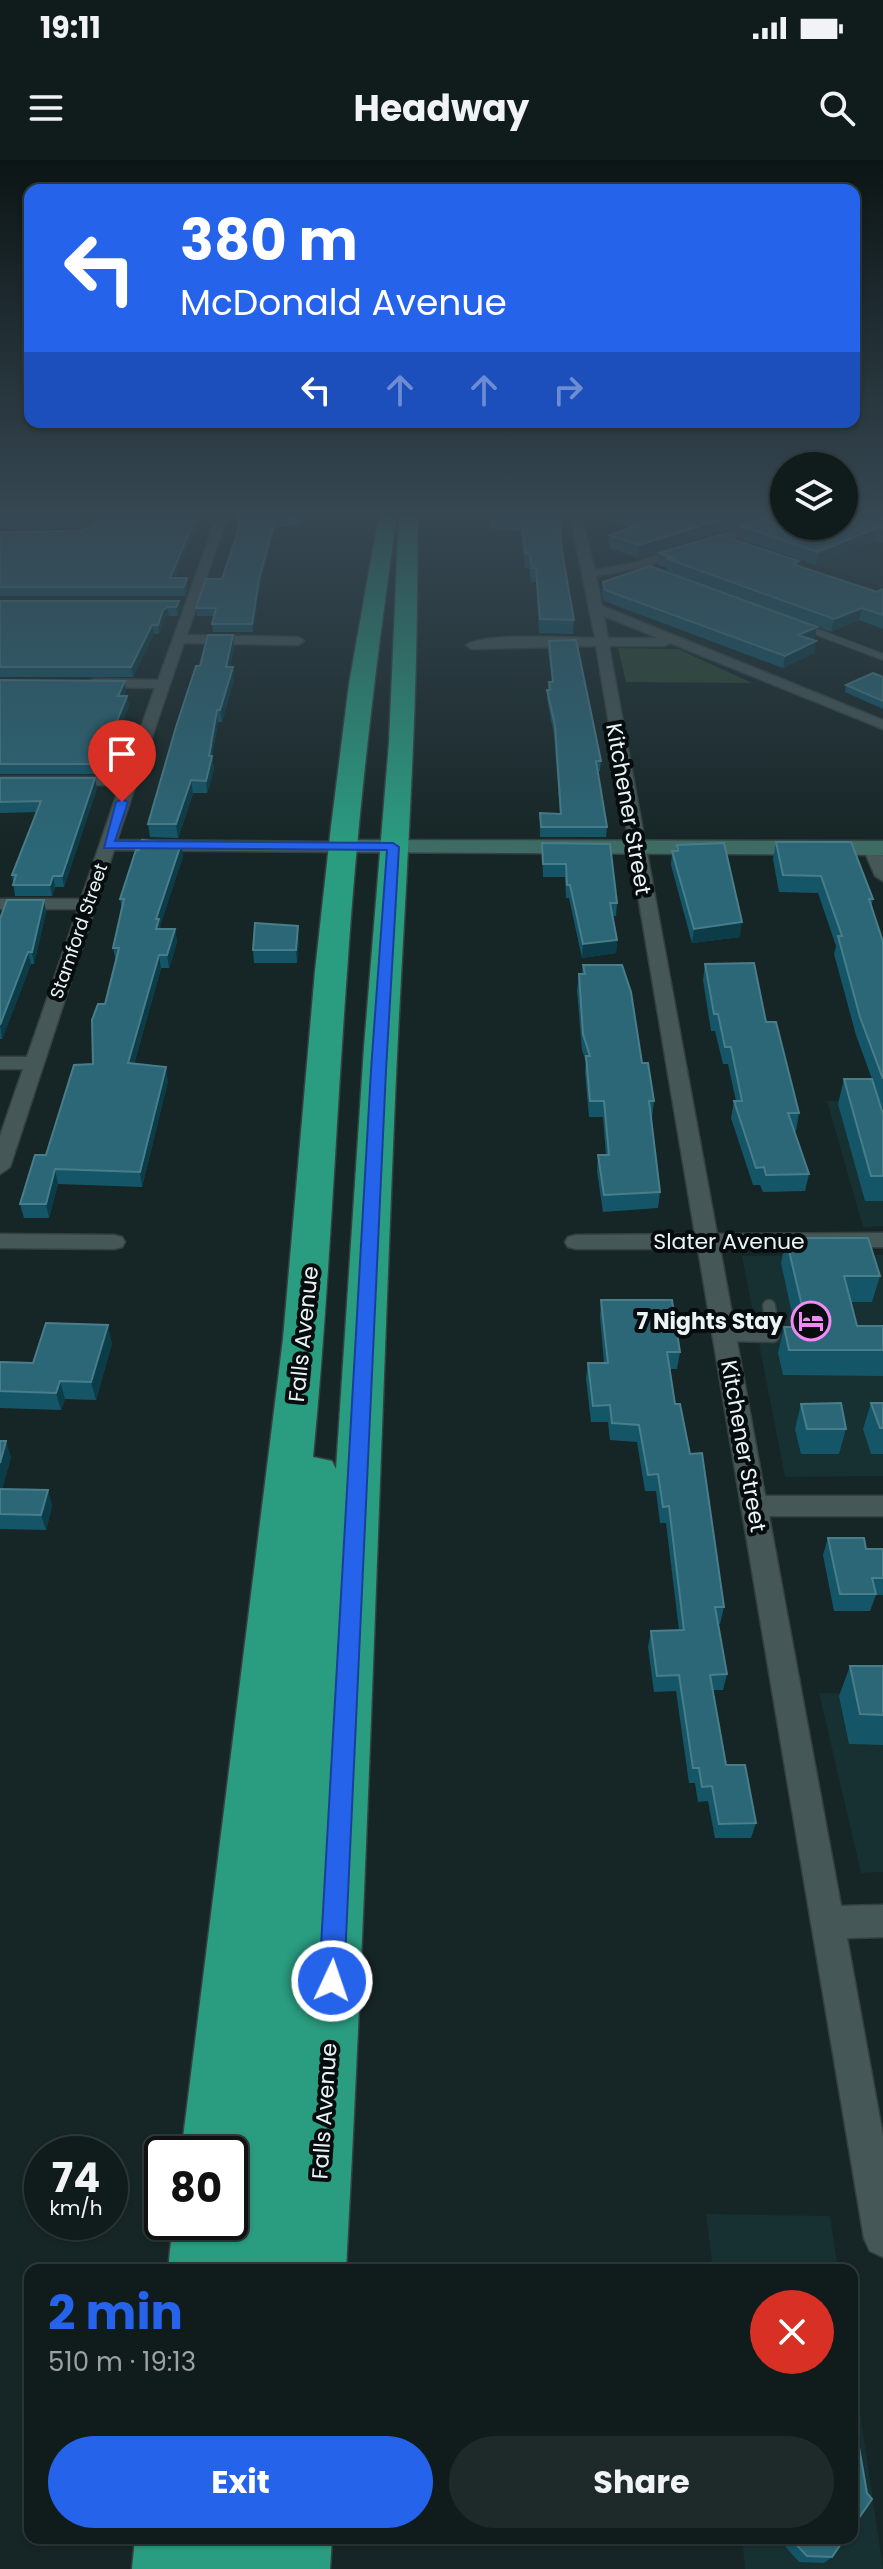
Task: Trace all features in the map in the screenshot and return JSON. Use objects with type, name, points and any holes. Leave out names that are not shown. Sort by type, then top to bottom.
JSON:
[{"type":"highway","name":"Falls Avenue","points":[[215,2136],[304,1339],[343,847],[369,626]]},
{"type":"highway","name":"Falls Avenue","points":[[313,2264],[327,2076],[379,1070],[406,626]]},
{"type":"highway","points":[[258,2264],[291,1867],[322,1377],[316,1192]]},
{"type":"highway","points":[[202,2264],[204,2240]]},
{"type":"highway","points":[[169,2569],[171,2544]]},
{"type":"highway","points":[[231,2569],[233,2544]]},
{"type":"highway","points":[[293,2569],[295,2544]]},
{"type":"street","name":"Stamford Street","points":[[0,1167],[129,781],[185,626]]},
{"type":"street","name":"Kitchener Street","points":[[598,626],[883,2238]]},
{"type":"street","points":[[641,626],[883,725]]},
{"type":"street","points":[[180,639],[298,641]]},
{"type":"street","points":[[472,645],[499,642],[678,641]]},
{"type":"street","points":[[74,683],[163,684]]},
{"type":"street","points":[[0,781],[129,781]]},
{"type":"street","points":[[108,845],[877,848],[883,876]]},
{"type":"street","points":[[0,904],[88,904]]},
{"type":"street","points":[[0,1063],[35,1063]]},
{"type":"street","name":"Slater Avenue","points":[[576,1242],[883,1240]]},
{"type":"street","points":[[0,1241],[114,1242]]},
{"type":"street","points":[[754,1506],[883,1506]]},
{"type":"street","points":[[826,1922],[883,1921]]},
{"type":"lane","points":[[802,626],[883,657]]},
{"type":"lane","points":[[724,1335],[773,1336],[769,1306]]},
{"type":"shaded area","points":[[883,1100],[883,1226],[863,1227],[827,1101]]},
{"type":"shaded area","points":[[883,1255],[883,1476],[785,1477],[742,1256]]},
{"type":"shaded area","points":[[819,1693],[883,1694],[883,1872],[861,1873]]},
{"type":"shaded area","points":[[706,2214],[830,2216],[837,2264],[712,2264]]},
{"type":"shaded area","points":[[858,2397],[883,2569],[745,2569],[743,2544],[858,2544]]},
{"type":"green space","points":[[618,648],[678,649],[752,683],[626,682]]},
{"type":"building","points":[[0,626],[151,626],[131,667],[0,667]]},
{"type":"building","points":[[704,626],[817,627],[798,635],[816,641],[785,656]]},
{"type":"building","points":[[208,635],[233,635],[226,667],[233,667],[220,710],[217,710],[206,781],[191,780],[176,824],[148,824],[176,727],[196,666],[200,666]]},
{"type":"building","points":[[576,640],[601,761],[596,761],[607,827],[541,827],[540,813],[561,814],[555,725],[547,690],[550,690],[549,682],[553,682],[549,641]]},
{"type":"building","points":[[873,673],[883,677],[883,701],[846,685]]},
{"type":"building","points":[[0,680],[125,681],[118,696],[127,696],[100,764],[0,764]]},
{"type":"building","points":[[0,778],[95,778],[62,876],[53,876],[50,885],[13,885],[16,875],[12,875],[41,801],[0,802]]},
{"type":"building","points":[[142,840],[181,844],[156,919],[159,919],[156,929],[175,929],[167,955],[159,955],[128,1063],[166,1067],[140,1172],[55,1169],[46,1204],[20,1204],[35,1155],[46,1155],[74,1065],[93,1064],[92,1020],[98,1004],[105,1004],[119,948],[113,948],[124,899],[120,899]]},
{"type":"building","points":[[776,842],[851,842],[873,899],[869,899],[883,942],[883,1079],[860,1017],[838,936],[842,936],[821,876],[783,875]]},
{"type":"building","points":[[542,843],[610,844],[617,903],[610,903],[617,940],[583,944],[570,885],[567,885],[566,864],[543,864]]},
{"type":"building","points":[[724,843],[742,922],[694,929],[672,851],[678,851],[677,845]]},
{"type":"building","points":[[7,900],[44,900],[32,952],[28,952],[0,1025],[0,919]]},
{"type":"building","points":[[255,923],[298,926],[296,950],[253,950]]},
{"type":"building","points":[[754,963],[766,1022],[776,1022],[799,1113],[788,1113],[809,1174],[766,1175],[764,1167],[756,1168],[734,1101],[742,1101],[731,1047],[725,1047],[718,1014],[714,1014],[705,964]]},
{"type":"building","points":[[583,965],[622,965],[631,992],[642,1063],[648,1063],[654,1101],[649,1101],[660,1192],[604,1195],[598,1155],[609,1155],[604,1101],[590,1101],[586,1056],[590,1056],[583,1034],[579,974],[585,974]]},
{"type":"building","points":[[844,1079],[872,1079],[883,1114],[883,1176],[871,1176]]},
{"type":"building","points":[[786,1238],[868,1238],[880,1276],[844,1276],[857,1326],[883,1326],[883,1350],[789,1350],[784,1327],[807,1327]]},
{"type":"building","points":[[601,1300],[672,1300],[680,1352],[667,1352],[675,1404],[680,1404],[690,1454],[702,1453],[724,1607],[715,1607],[727,1674],[710,1675],[726,1765],[745,1765],[756,1823],[719,1824],[712,1786],[702,1787],[699,1768],[693,1768],[679,1675],[657,1676],[651,1631],[684,1630],[669,1506],[663,1507],[658,1474],[648,1475],[639,1425],[612,1423],[610,1405],[593,1406],[588,1363],[608,1363]]},
{"type":"building","points":[[46,1323],[108,1325],[91,1382],[60,1381],[56,1393],[0,1391],[0,1362],[33,1363]]},
{"type":"building","points":[[841,1403],[846,1429],[807,1429],[801,1404]]},
{"type":"building","points":[[871,1403],[883,1403],[883,1428],[880,1428]]},
{"type":"building","points":[[0,1441],[6,1441],[0,1463]]},
{"type":"building","points":[[0,1489],[48,1490],[41,1515],[0,1514]]},
{"type":"building","points":[[828,1538],[864,1538],[866,1549],[883,1549],[883,1578],[872,1578],[876,1594],[840,1594]]},
{"type":"building","points":[[850,1666],[883,1666],[883,1715],[860,1714]]},
{"type":"building","points":[[858,2441],[867,2493],[872,2499],[858,2519]]},
{"type":"building","points":[[796,2544],[841,2544],[832,2557],[807,2556]]},
{"type":"place","name":"7 Nights Stay","points":[[811,1321]]},
{"type":"route","points":[[122,802],[108,845],[393,847],[332,1981]]}]
